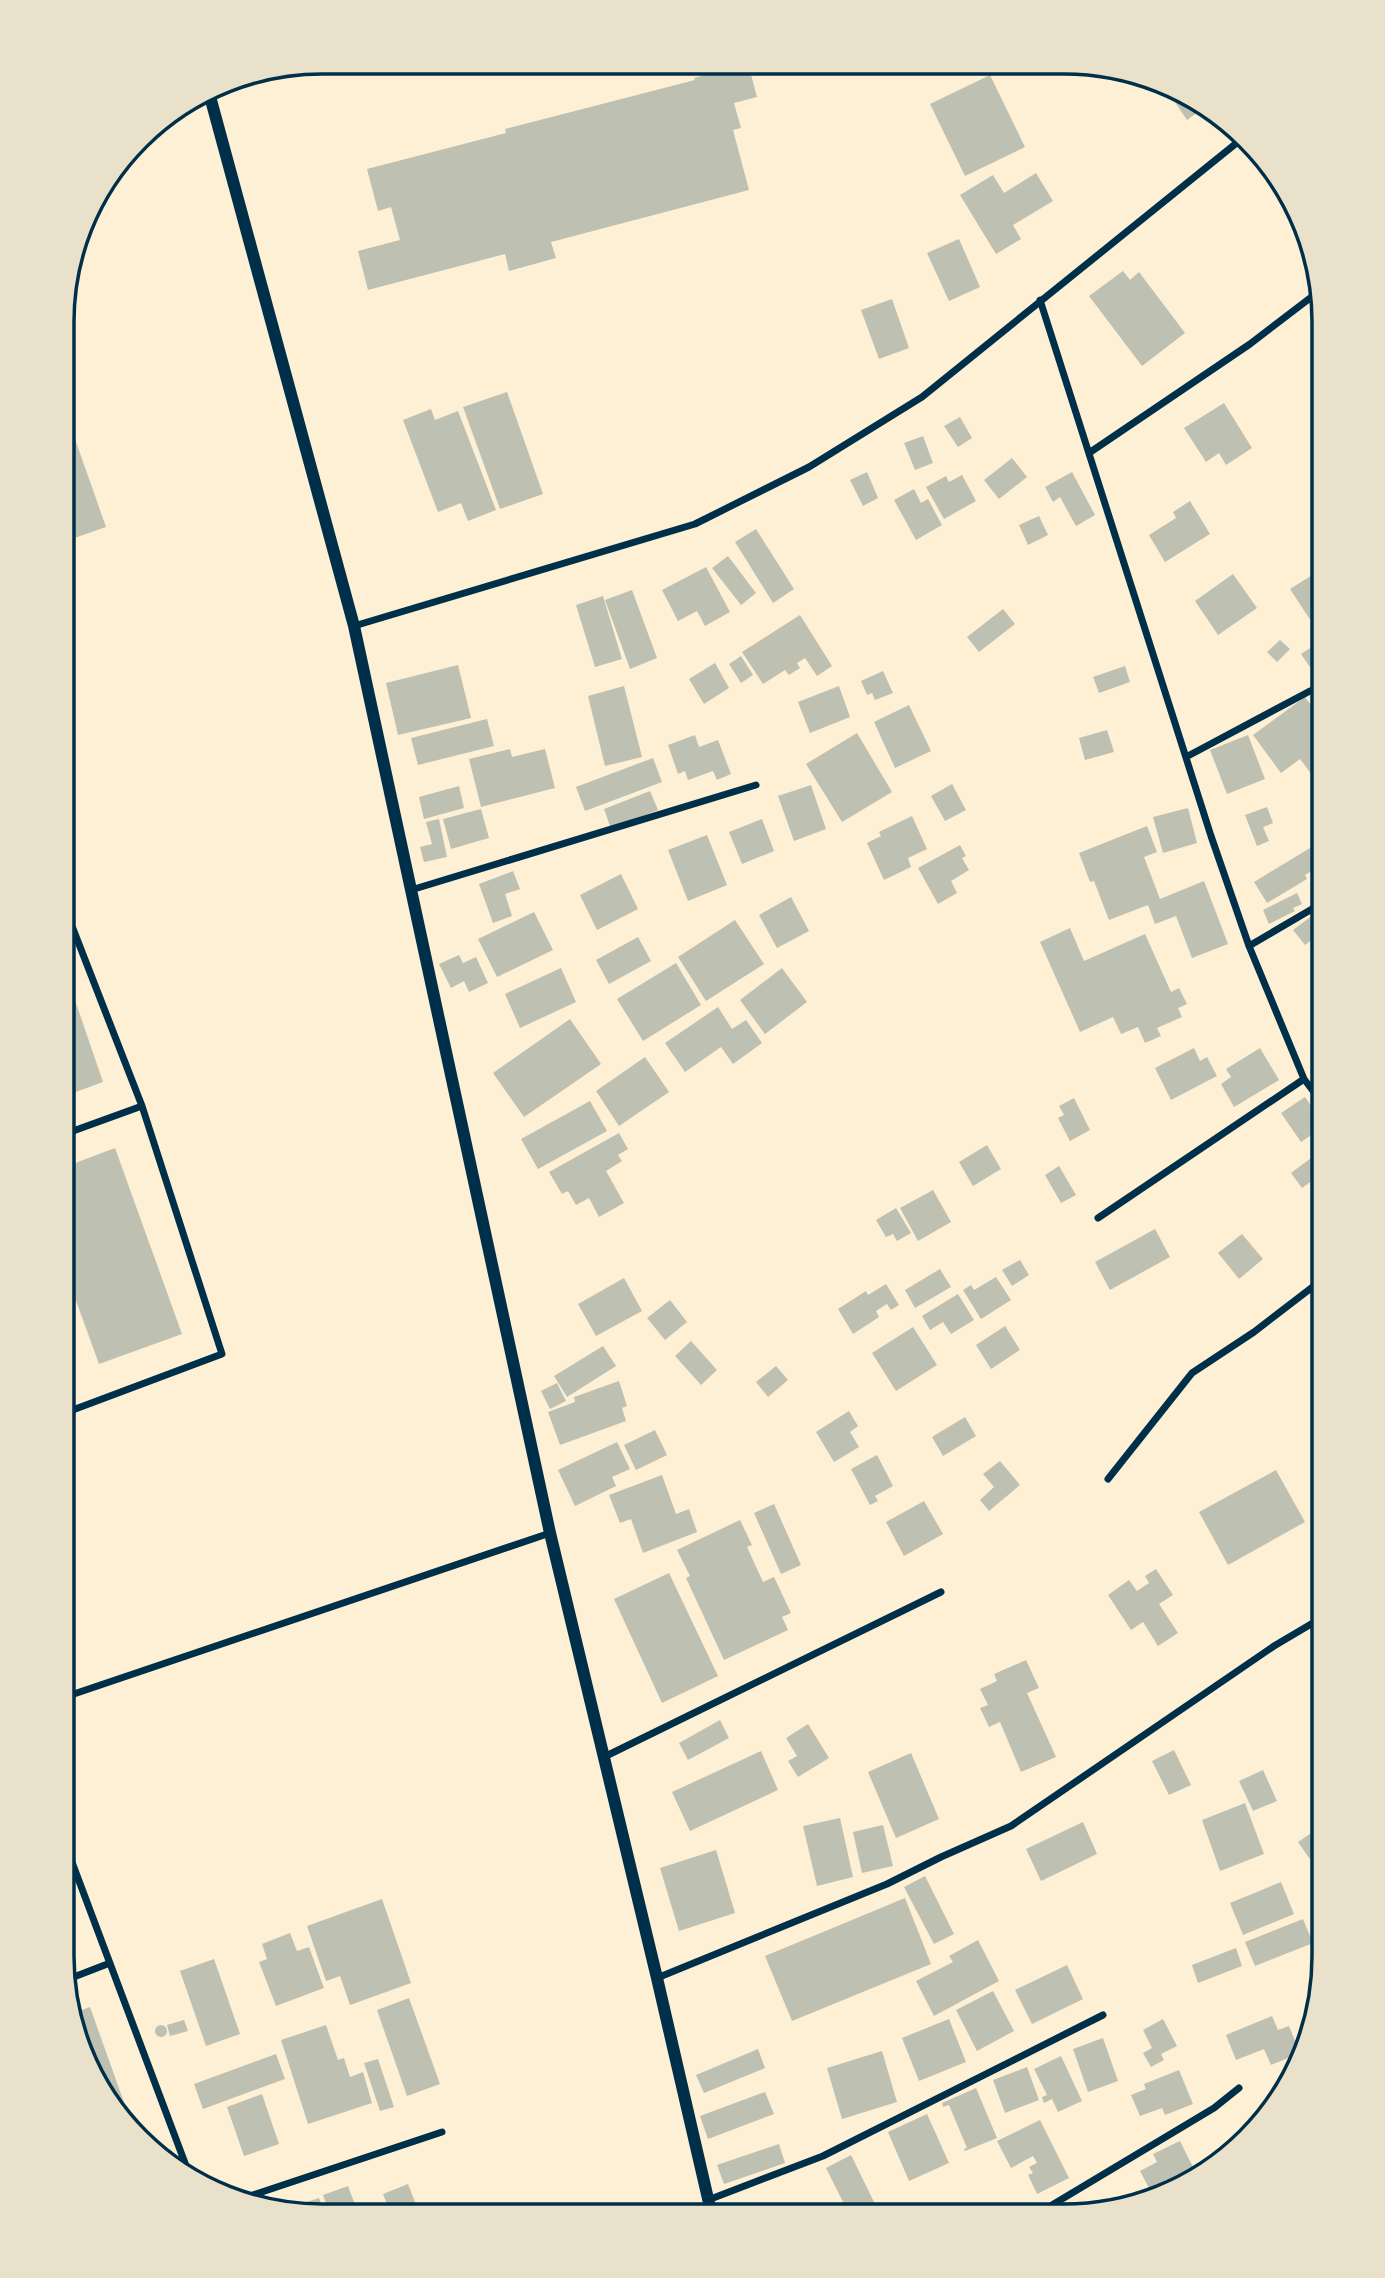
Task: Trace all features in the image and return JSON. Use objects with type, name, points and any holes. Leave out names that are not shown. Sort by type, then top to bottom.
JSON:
[{"type":"street","points":[[211,100],[354,626],[550,1534],[709,2204]]},
{"type":"street","points":[[354,626],[695,524],[809,467],[922,397],[1236,143]]},
{"type":"street","points":[[1089,453],[1250,344],[1310,298]]},
{"type":"street","points":[[1041,300],[1249,946],[1304,1079],[1312,1088]]},
{"type":"street","points":[[1186,757],[1312,690]]},
{"type":"street","points":[[411,890],[756,785]]},
{"type":"street","points":[[1249,946],[1312,909]]},
{"type":"street","points":[[74,931],[142,1106],[222,1354],[74,1410]]},
{"type":"street","points":[[1098,1218],[1304,1079]]},
{"type":"street","points":[[74,1131],[142,1106]]},
{"type":"street","points":[[1108,1479],[1192,1373],[1254,1332],[1311,1288]]},
{"type":"street","points":[[74,1694],[550,1534]]},
{"type":"street","points":[[604,1757],[941,1592]]},
{"type":"street","points":[[657,1978],[887,1884],[1011,1826],[1274,1646],[1311,1624]]},
{"type":"street","points":[[74,1868],[185,2164]]},
{"type":"street","points":[[74,1977],[110,1964]]},
{"type":"street","points":[[708,2200],[823,2155],[1103,2015]]},
{"type":"street","points":[[1054,2204],[1214,2108],[1240,2088]]},
{"type":"street","points":[[254,2195],[442,2132]]},
{"type":"building","points":[[708,74],[751,74],[757,97],[734,103],[741,128],[733,130],[749,190],[551,242],[556,258],[509,271],[505,254],[368,290],[358,251],[400,240],[391,207],[378,211],[367,169],[506,133],[505,129],[695,80],[694,78]]},
{"type":"building","points":[[990,75],[1025,147],[965,176],[930,104]]},
{"type":"building","points":[[1173,99],[1197,113],[1187,120]]},
{"type":"building","points":[[1036,173],[1053,201],[1013,225],[1021,239],[996,254],[960,195],[993,175],[1004,193]]},
{"type":"building","points":[[959,239],[980,287],[949,301],[927,253]]},
{"type":"building","points":[[1123,271],[1130,280],[1139,272],[1185,333],[1142,366],[1089,296]]},
{"type":"building","points":[[892,299],[909,348],[879,359],[861,310]]},
{"type":"building","points":[[507,392],[543,494],[500,509],[463,407]]},
{"type":"building","points":[[1224,403],[1252,448],[1226,465],[1219,453],[1206,462],[1184,428]]},
{"type":"building","points":[[431,409],[435,420],[458,411],[496,510],[468,521],[461,503],[438,512],[403,420]]},
{"type":"building","points":[[960,417],[972,438],[958,447],[944,426]]},
{"type":"building","points":[[74,436],[106,527],[74,538]]},
{"type":"building","points":[[923,436],[933,463],[915,470],[904,443]]},
{"type":"building","points":[[1012,458],[1027,477],[999,499],[984,480]]},
{"type":"building","points":[[867,472],[878,498],[863,506],[850,480]]},
{"type":"building","points":[[1072,472],[1095,515],[1076,526],[1060,497],[1053,502],[1045,487]]},
{"type":"building","points":[[962,475],[976,501],[944,519],[926,487],[946,476],[949,482]]},
{"type":"building","points":[[914,489],[921,503],[928,499],[942,525],[916,540],[894,500]]},
{"type":"building","points":[[1190,501],[1210,534],[1165,562],[1149,535],[1176,518],[1173,512]]},
{"type":"building","points":[[1039,516],[1048,535],[1028,545],[1019,525]]},
{"type":"building","points":[[756,529],[794,589],[773,603],[735,542]]},
{"type":"building","points":[[728,556],[756,593],[741,605],[712,568]]},
{"type":"building","points":[[706,567],[730,612],[705,626],[697,611],[678,621],[662,590]]},
{"type":"building","points":[[1233,574],[1257,608],[1218,635],[1195,601]]},
{"type":"building","points":[[1312,575],[1311,621],[1290,589]]},
{"type":"building","points":[[632,590],[657,658],[630,669],[605,600]]},
{"type":"building","points":[[603,596],[622,659],[595,667],[576,605]]},
{"type":"building","points":[[1003,609],[1015,624],[979,652],[967,637]]},
{"type":"building","points":[[800,615],[832,666],[817,676],[805,658],[797,663],[800,668],[789,675],[785,670],[763,684],[742,652]]},
{"type":"building","points":[[1280,640],[1290,649],[1277,662],[1267,652]]},
{"type":"building","points":[[1312,647],[1312,670],[1301,654]]},
{"type":"building","points":[[741,656],[753,675],[741,683],[729,664]]},
{"type":"building","points":[[715,663],[729,688],[704,704],[689,679]]},
{"type":"building","points":[[458,665],[471,718],[398,735],[386,683]]},
{"type":"building","points":[[1125,666],[1130,682],[1099,693],[1093,677]]},
{"type":"building","points":[[883,671],[893,693],[875,700],[872,693],[867,695],[861,681]]},
{"type":"building","points":[[624,686],[642,757],[605,766],[588,696]]},
{"type":"building","points":[[839,686],[850,717],[810,733],[798,702]]},
{"type":"building","points":[[1305,697],[1312,706],[1312,775],[1300,759],[1281,773],[1253,735]]},
{"type":"building","points":[[909,705],[931,751],[895,768],[874,722]]},
{"type":"building","points":[[487,719],[494,746],[418,765],[411,738]]},
{"type":"building","points":[[1107,730],[1114,752],[1085,760],[1079,738]]},
{"type":"building","points":[[857,733],[892,792],[842,822],[806,764]]},
{"type":"building","points":[[695,735],[699,747],[718,740],[731,774],[717,780],[713,771],[688,780],[685,771],[678,774],[668,745]]},
{"type":"building","points":[[1248,735],[1265,779],[1227,794],[1210,750]]},
{"type":"building","points":[[510,749],[512,757],[545,749],[555,788],[481,807],[469,759]]},
{"type":"building","points":[[653,758],[662,782],[585,811],[576,787]]},
{"type":"building","points":[[952,784],[966,810],[945,821],[931,796]]},
{"type":"building","points":[[811,785],[826,829],[794,841],[778,796]]},
{"type":"building","points":[[459,786],[464,808],[424,819],[419,797]]},
{"type":"building","points":[[650,791],[658,810],[611,829],[604,809]]},
{"type":"building","points":[[1267,807],[1273,823],[1263,827],[1269,841],[1257,846],[1245,815]]},
{"type":"building","points":[[1188,808],[1197,843],[1163,853],[1153,817]]},
{"type":"building","points":[[481,809],[489,838],[451,849],[443,819]]},
{"type":"building","points":[[912,816],[927,849],[908,858],[911,867],[884,880],[867,843],[881,836],[879,832]]},
{"type":"building","points":[[439,819],[447,857],[424,862],[420,847],[432,844],[426,822]]},
{"type":"building","points":[[762,819],[774,851],[742,864],[729,832]]},
{"type":"building","points":[[1147,826],[1157,852],[1144,857],[1160,899],[1204,881],[1228,944],[1192,958],[1176,916],[1155,924],[1148,905],[1109,920],[1094,881],[1090,882],[1079,853]]},
{"type":"building","points":[[707,835],[727,885],[688,901],[668,850]]},
{"type":"building","points":[[960,845],[966,856],[962,858],[969,870],[951,881],[957,893],[938,904],[918,868]]},
{"type":"building","points":[[1312,847],[1312,871],[1305,875],[1307,879],[1267,903],[1254,882]]},
{"type":"building","points":[[513,871],[520,889],[505,894],[512,916],[493,923],[479,884]]},
{"type":"building","points":[[621,874],[638,909],[597,930],[580,895]]},
{"type":"building","points":[[1297,893],[1302,904],[1293,908],[1295,911],[1269,924],[1263,910]]},
{"type":"building","points":[[791,897],[809,931],[777,948],[759,915]]},
{"type":"building","points":[[534,912],[553,950],[497,977],[478,939]]},
{"type":"building","points":[[1312,916],[1312,940],[1305,945],[1293,930]]},
{"type":"building","points":[[735,920],[764,964],[706,1001],[678,957]]},
{"type":"building","points":[[1070,928],[1084,961],[1145,934],[1171,992],[1179,988],[1187,1004],[1178,1008],[1182,1017],[1157,1028],[1161,1036],[1145,1043],[1138,1027],[1121,1034],[1113,1017],[1080,1032],[1040,942]]},
{"type":"building","points":[[638,937],[651,961],[609,984],[596,960]]},
{"type":"building","points":[[459,955],[463,963],[476,957],[488,983],[469,992],[464,981],[451,988],[439,964]]},
{"type":"building","points":[[676,963],[701,1005],[643,1041],[617,999]]},
{"type":"building","points":[[561,968],[576,1002],[520,1028],[505,994]]},
{"type":"building","points":[[782,968],[807,1002],[765,1034],[740,1000]]},
{"type":"building","points":[[74,997],[103,1082],[74,1093]]},
{"type":"building","points":[[718,1007],[732,1029],[746,1020],[762,1043],[733,1064],[721,1047],[685,1072],[665,1043]]},
{"type":"building","points":[[570,1019],[601,1064],[524,1117],[493,1073]]},
{"type":"building","points":[[1194,1048],[1200,1061],[1207,1057],[1217,1076],[1171,1100],[1155,1068]]},
{"type":"building","points":[[1260,1048],[1279,1080],[1234,1107],[1221,1084],[1231,1077],[1226,1069]]},
{"type":"building","points":[[645,1057],[669,1092],[619,1126],[596,1091]]},
{"type":"building","points":[[1305,1097],[1312,1106],[1312,1135],[1301,1142],[1281,1113]]},
{"type":"building","points":[[1074,1098],[1090,1130],[1070,1141],[1058,1118],[1064,1115],[1059,1106]]},
{"type":"building","points":[[590,1101],[607,1131],[538,1169],[521,1139]]},
{"type":"building","points":[[619,1133],[628,1149],[618,1155],[622,1161],[606,1171],[624,1203],[599,1217],[589,1198],[576,1205],[568,1191],[562,1194],[549,1172]]},
{"type":"building","points":[[987,1145],[1001,1169],[973,1186],[959,1162]]},
{"type":"building","points":[[115,1148],[182,1334],[99,1364],[74,1295],[74,1163]]},
{"type":"building","points":[[1311,1158],[1311,1181],[1302,1188],[1291,1173]]},
{"type":"building","points":[[1059,1166],[1076,1195],[1061,1203],[1045,1175]]},
{"type":"building","points":[[933,1190],[951,1222],[918,1241],[900,1208]]},
{"type":"building","points":[[896,1208],[911,1233],[897,1241],[893,1234],[886,1237],[876,1220]]},
{"type":"building","points":[[1155,1229],[1170,1257],[1110,1290],[1095,1262]]},
{"type":"building","points":[[1242,1234],[1263,1259],[1239,1279],[1218,1253]]},
{"type":"building","points":[[1020,1260],[1029,1275],[1012,1286],[1002,1270]]},
{"type":"building","points":[[940,1269],[951,1287],[915,1308],[905,1290]]},
{"type":"building","points":[[996,1277],[1011,1300],[981,1319],[963,1290],[971,1285],[974,1290]]},
{"type":"building","points":[[624,1278],[642,1311],[596,1336],[578,1304]]},
{"type":"building","points":[[886,1284],[899,1305],[891,1310],[887,1304],[876,1311],[879,1317],[853,1334],[838,1309],[866,1291],[868,1295]]},
{"type":"building","points":[[958,1294],[974,1320],[951,1334],[943,1322],[930,1330],[922,1316]]},
{"type":"building","points":[[670,1300],[687,1322],[665,1340],[647,1318]]},
{"type":"building","points":[[1005,1326],[1020,1350],[991,1369],[976,1345]]},
{"type":"building","points":[[913,1327],[937,1365],[896,1391],[872,1353]]},
{"type":"building","points":[[691,1341],[717,1370],[701,1385],[675,1356]]},
{"type":"building","points":[[603,1346],[616,1366],[567,1397],[554,1376]]},
{"type":"building","points":[[776,1366],[788,1380],[768,1397],[756,1382]]},
{"type":"building","points":[[619,1381],[627,1406],[622,1408],[626,1421],[560,1445],[548,1412],[575,1402],[574,1397]]},
{"type":"building","points":[[557,1383],[566,1401],[550,1409],[541,1391]]},
{"type":"building","points":[[849,1411],[858,1426],[850,1432],[859,1447],[834,1462],[816,1432]]},
{"type":"building","points":[[965,1417],[976,1436],[943,1456],[932,1437]]},
{"type":"building","points":[[655,1430],[667,1455],[636,1470],[624,1445]]},
{"type":"building","points":[[617,1442],[630,1469],[612,1477],[616,1486],[575,1506],[558,1470]]},
{"type":"building","points":[[877,1455],[893,1486],[875,1496],[878,1501],[870,1505],[851,1469]]},
{"type":"building","points":[[1000,1461],[1020,1485],[989,1511],[980,1500],[994,1487],[983,1474]]},
{"type":"building","points":[[1276,1470],[1305,1522],[1228,1565],[1199,1512]]},
{"type":"building","points":[[662,1475],[676,1514],[689,1509],[697,1532],[643,1553],[631,1519],[620,1523],[609,1495]]},
{"type":"building","points":[[924,1501],[943,1534],[904,1556],[886,1522]]},
{"type":"building","points":[[774,1504],[801,1565],[781,1574],[754,1513]]},
{"type":"building","points":[[740,1520],[752,1545],[747,1547],[763,1582],[774,1577],[791,1613],[782,1617],[788,1630],[724,1660],[686,1578],[690,1576],[677,1550]]},
{"type":"building","points":[[1156,1569],[1173,1595],[1159,1604],[1178,1633],[1158,1646],[1143,1622],[1131,1630],[1108,1595],[1129,1580],[1137,1591],[1149,1583],[1145,1576]]},
{"type":"building","points":[[669,1573],[718,1676],[662,1703],[614,1599]]},
{"type":"building","points":[[1026,1660],[1039,1688],[1027,1693],[1056,1757],[1021,1772],[1000,1722],[989,1727],[980,1708],[988,1705],[980,1689],[997,1681],[994,1674]]},
{"type":"building","points":[[720,1720],[729,1738],[688,1760],[679,1743]]},
{"type":"building","points":[[808,1724],[829,1758],[798,1777],[788,1761],[797,1756],[786,1738]]},
{"type":"building","points":[[1174,1750],[1191,1785],[1169,1795],[1152,1761]]},
{"type":"building","points":[[761,1751],[778,1790],[690,1831],[672,1792]]},
{"type":"building","points":[[911,1753],[939,1819],[896,1838],[868,1772]]},
{"type":"building","points":[[1263,1770],[1277,1801],[1253,1811],[1239,1781]]},
{"type":"building","points":[[1245,1803],[1264,1854],[1220,1871],[1202,1820]]},
{"type":"building","points":[[840,1818],[853,1877],[817,1886],[803,1826]]},
{"type":"building","points":[[1083,1822],[1097,1854],[1041,1881],[1026,1849]]},
{"type":"building","points":[[883,1825],[893,1866],[862,1873],[853,1832]]},
{"type":"building","points":[[1311,1833],[1311,1861],[1298,1842]]},
{"type":"building","points":[[716,1850],[735,1913],[679,1931],[660,1868]]},
{"type":"building","points":[[925,1876],[954,1934],[934,1944],[904,1887]]},
{"type":"building","points":[[1281,1882],[1294,1914],[1243,1935],[1230,1903]]},
{"type":"building","points":[[905,1898],[931,1964],[792,2021],[765,1956]]},
{"type":"building","points":[[382,1899],[411,1983],[350,2005],[340,1976],[326,1981],[307,1926]]},
{"type":"building","points":[[1303,1919],[1311,1938],[1311,1944],[1255,1966],[1245,1942]]},
{"type":"building","points":[[290,1933],[297,1951],[309,1947],[324,1988],[276,2006],[259,1962],[267,1959],[262,1944]]},
{"type":"building","points":[[978,1940],[999,1981],[934,2016],[916,1981],[953,1962],[949,1956]]},
{"type":"building","points":[[1236,1948],[1242,1966],[1198,1983],[1192,1965]]},
{"type":"building","points":[[214,1959],[240,2034],[206,2046],[180,1971]]},
{"type":"building","points":[[1067,1965],[1083,1999],[1032,2024],[1015,1990]]},
{"type":"building","points":[[993,1991],[1014,2031],[977,2051],[956,2010]]},
{"type":"building","points":[[409,1998],[440,2084],[407,2096],[377,2010]]},
{"type":"building","points":[[90,2007],[127,2110],[92,2052],[80,2011]]},
{"type":"building","points":[[1272,2016],[1278,2030],[1289,2026],[1296,2043],[1291,2057],[1271,2065],[1264,2049],[1236,2060],[1226,2035]]},
{"type":"building","points":[[949,2019],[966,2062],[919,2081],[902,2038]]},
{"type":"building","points":[[1163,2019],[1177,2046],[1161,2054],[1164,2060],[1151,2067],[1143,2053],[1152,2048],[1143,2030]]},
{"type":"building","points":[[184,2020],[188,2031],[170,2036],[167,2025]]},
{"type":"building","points":[[161,2025],[167,2031],[161,2037],[155,2031]]},
{"type":"building","points":[[326,2025],[338,2060],[344,2058],[350,2077],[363,2072],[372,2103],[308,2124],[281,2040]]},
{"type":"building","points":[[1103,2038],[1118,2081],[1088,2092],[1073,2049]]},
{"type":"building","points":[[758,2049],[765,2068],[704,2093],[696,2075]]},
{"type":"building","points":[[882,2051],[897,2102],[842,2119],[827,2068]]},
{"type":"building","points":[[276,2054],[285,2079],[203,2109],[194,2084]]},
{"type":"building","points":[[1061,2056],[1082,2101],[1058,2112],[1052,2099],[1044,2103],[1042,2097],[1047,2095],[1034,2069]]},
{"type":"building","points":[[378,2059],[394,2107],[380,2111],[364,2063]]},
{"type":"building","points":[[1027,2067],[1039,2100],[1005,2113],[993,2080]]},
{"type":"building","points":[[1179,2070],[1193,2104],[1165,2115],[1162,2108],[1140,2116],[1131,2095],[1146,2089],[1144,2084]]},
{"type":"building","points":[[976,2088],[997,2138],[965,2151],[967,2148],[949,2105],[943,2107],[942,2103]]},
{"type":"building","points":[[765,2092],[774,2114],[708,2139],[700,2116]]},
{"type":"building","points":[[262,2094],[279,2144],[244,2156],[227,2107]]},
{"type":"building","points":[[927,2114],[949,2163],[909,2181],[888,2132]]},
{"type":"building","points":[[1040,2120],[1069,2178],[1037,2194],[1028,2175],[1033,2173],[1029,2167],[1037,2163],[1033,2156],[1011,2168],[997,2141]]},
{"type":"building","points":[[1180,2141],[1193,2168],[1144,2191],[1149,2188],[1140,2171],[1157,2162],[1153,2154]]},
{"type":"building","points":[[779,2144],[785,2163],[724,2184],[717,2165]]},
{"type":"building","points":[[851,2155],[875,2204],[844,2204],[826,2168]]},
{"type":"building","points":[[408,2184],[416,2204],[387,2204],[383,2194]]},
{"type":"building","points":[[348,2186],[355,2204],[326,2204],[323,2195]]},
{"type":"building","points":[[319,2198],[321,2204],[305,2204],[301,2204]]}]
